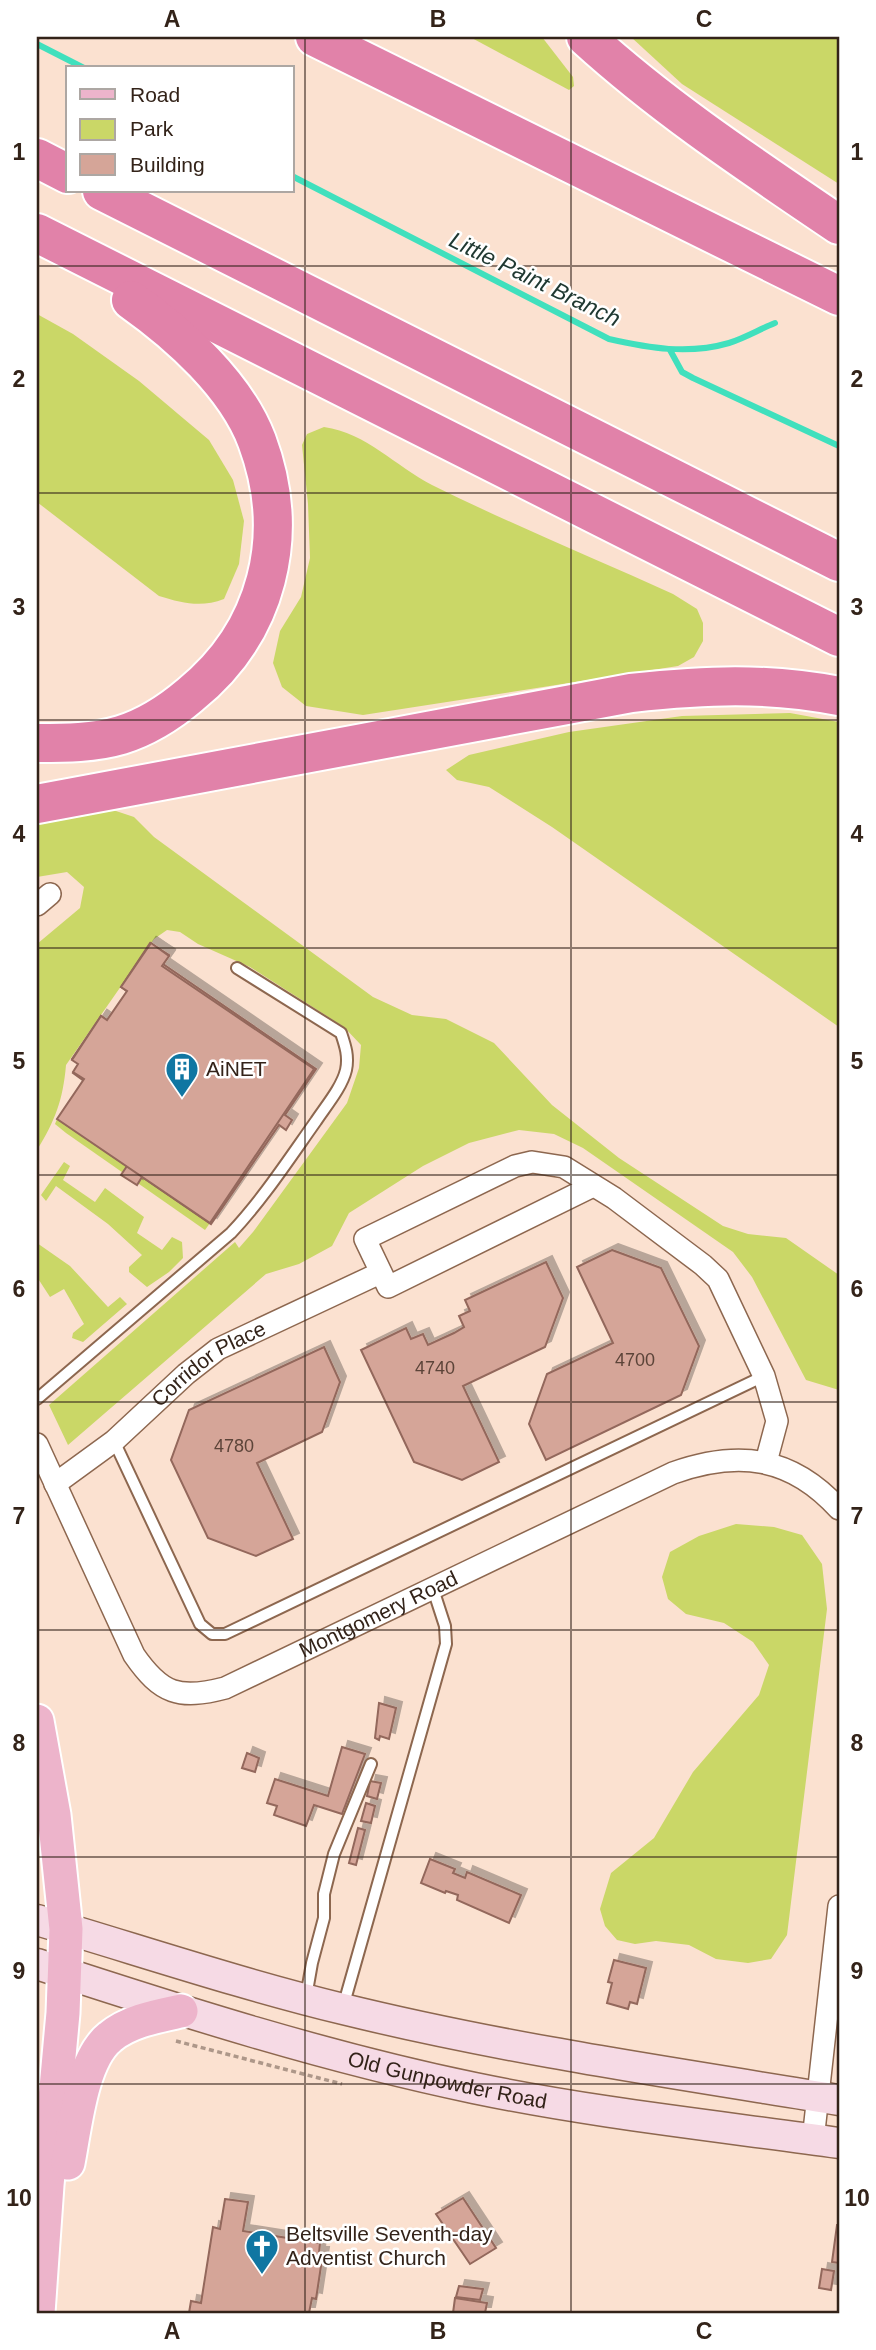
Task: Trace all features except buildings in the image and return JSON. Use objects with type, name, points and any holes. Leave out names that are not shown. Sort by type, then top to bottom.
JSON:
[{"type":"highway","points":[[316,37],[839,296]]},
{"type":"highway","points":[[586,37],[630,77],[685,118],[839,225]]},
{"type":"highway","points":[[37,158],[66,173]]},
{"type":"highway","points":[[104,192],[839,562]]},
{"type":"highway","points":[[37,233],[839,637]]},
{"type":"highway","points":[[37,242],[113,287],[163,323],[197,355],[230,392],[257,440],[272,495],[273,548],[261,598],[238,645],[208,681],[168,714],[122,735],[73,743],[37,743]]},
{"type":"highway","points":[[37,804],[631,693],[744,685],[807,690],[839,696]]},
{"type":"main road","points":[[37,1721],[54,1815],[52,1968],[39,2313]]},
{"type":"main road","points":[[52,1924],[342,2009],[532,2050],[828,2099]]},
{"type":"main road","name":"Old Gunpowder Road","points":[[52,1968],[181,2011],[304,2047],[475,2089],[826,2142]]},
{"type":"main road","points":[[39,2313],[81,2099],[91,2064],[113,2035],[148,2019],[181,2011]]},
{"type":"street","points":[[593,1186],[388,1287],[365,1239],[515,1166],[532,1162],[564,1167],[593,1186],[670,1240],[718,1279],[764,1377],[777,1421],[766,1462]]},
{"type":"street","name":"Corridor Place","points":[[55,1484],[114,1441],[186,1374],[218,1349],[380,1273]]},
{"type":"street","name":"Montgomery Road","points":[[37,1444],[134,1655],[148,1675],[166,1688],[187,1695],[205,1694],[225,1688],[673,1473],[721,1460],[766,1462],[797,1475],[824,1493],[839,1509]]},
{"type":"street","points":[[826,2142],[839,1906]]},
{"type":"lane","points":[[37,1399],[231,1233],[248,1215],[330,1100],[346,1071],[348,1051],[341,1033],[237,968]]},
{"type":"lane","points":[[114,1441],[200,1624],[212,1634],[225,1634],[764,1377]]},
{"type":"lane","points":[[342,2009],[446,1644],[445,1626],[433,1589]]},
{"type":"lane","points":[[305,2000],[324,1918],[324,1894],[334,1854],[371,1764]]},
{"type":"green space","points":[[470,37],[542,37],[573,77],[574,86],[569,90]]},
{"type":"green space","points":[[631,37],[839,37],[839,184],[682,84]]},
{"type":"green space","points":[[37,314],[73,334],[139,381],[209,440],[233,480],[244,521],[239,564],[224,599],[192,604],[159,596],[37,502]]},
{"type":"green space","points":[[324,427],[354,436],[432,485],[673,594],[697,609],[703,623],[703,641],[694,657],[678,666],[363,715],[306,706],[282,687],[273,663],[280,631],[301,597],[310,558],[302,445],[307,434]]},
{"type":"green space","points":[[790,713],[839,722],[839,1027],[552,827],[489,787],[457,780],[446,770],[469,755],[569,732],[682,716]]},
{"type":"green space","points":[[113,810],[134,817],[154,837],[373,997],[412,1015],[446,1019],[494,1043],[552,1105],[619,1158],[723,1226],[748,1234],[786,1238],[839,1275],[839,1390],[806,1380],[752,1277],[733,1252],[583,1148],[554,1134],[519,1130],[469,1143],[423,1166],[349,1213],[332,1246],[299,1264],[266,1274],[68,1445],[49,1405],[235,1242],[239,1248],[253,1232],[347,1103],[359,1068],[361,1045],[344,1027],[250,967],[198,944],[180,932],[167,930],[154,939],[66,1065],[57,1110],[37,1150],[37,944],[80,908],[84,887],[67,872],[37,877],[37,821]]},
{"type":"green space","points":[[57,1119],[210,1223],[205,1230],[66,1133],[55,1124]]},
{"type":"green space","points":[[64,1162],[70,1166],[63,1180],[95,1202],[105,1188],[144,1217],[137,1233],[162,1250],[172,1237],[182,1242],[183,1258],[169,1272],[147,1287],[129,1272],[129,1267],[142,1255],[108,1224],[56,1186],[46,1201],[41,1195]]},
{"type":"green space","points":[[37,1243],[70,1266],[108,1307],[120,1297],[127,1304],[83,1342],[72,1338],[73,1333],[84,1324],[64,1289],[50,1297],[37,1277]]},
{"type":"green space","points":[[736,1524],[774,1527],[802,1535],[822,1564],[827,1609],[787,1935],[771,1959],[748,1963],[716,1959],[689,1945],[656,1941],[635,1944],[617,1940],[605,1926],[600,1909],[611,1873],[654,1838],[693,1772],[759,1695],[769,1665],[753,1642],[724,1623],[686,1614],[668,1599],[662,1577],[670,1552],[699,1536]]},
{"type":"waterway","name":"Little Paint Branch","points":[[37,44],[80,66]]},
{"type":"waterway","name":"Little Paint Branch","points":[[294,177],[609,339],[654,347],[699,349],[741,339],[775,323]]},
{"type":"waterway","points":[[670,350],[682,372],[839,446]]},
{"type":"place","name":"AiNET","points":[[182,1099]]},
{"type":"place","name":"Beltsville Seventh-day Adventist Church","points":[[262,2276]]}]
